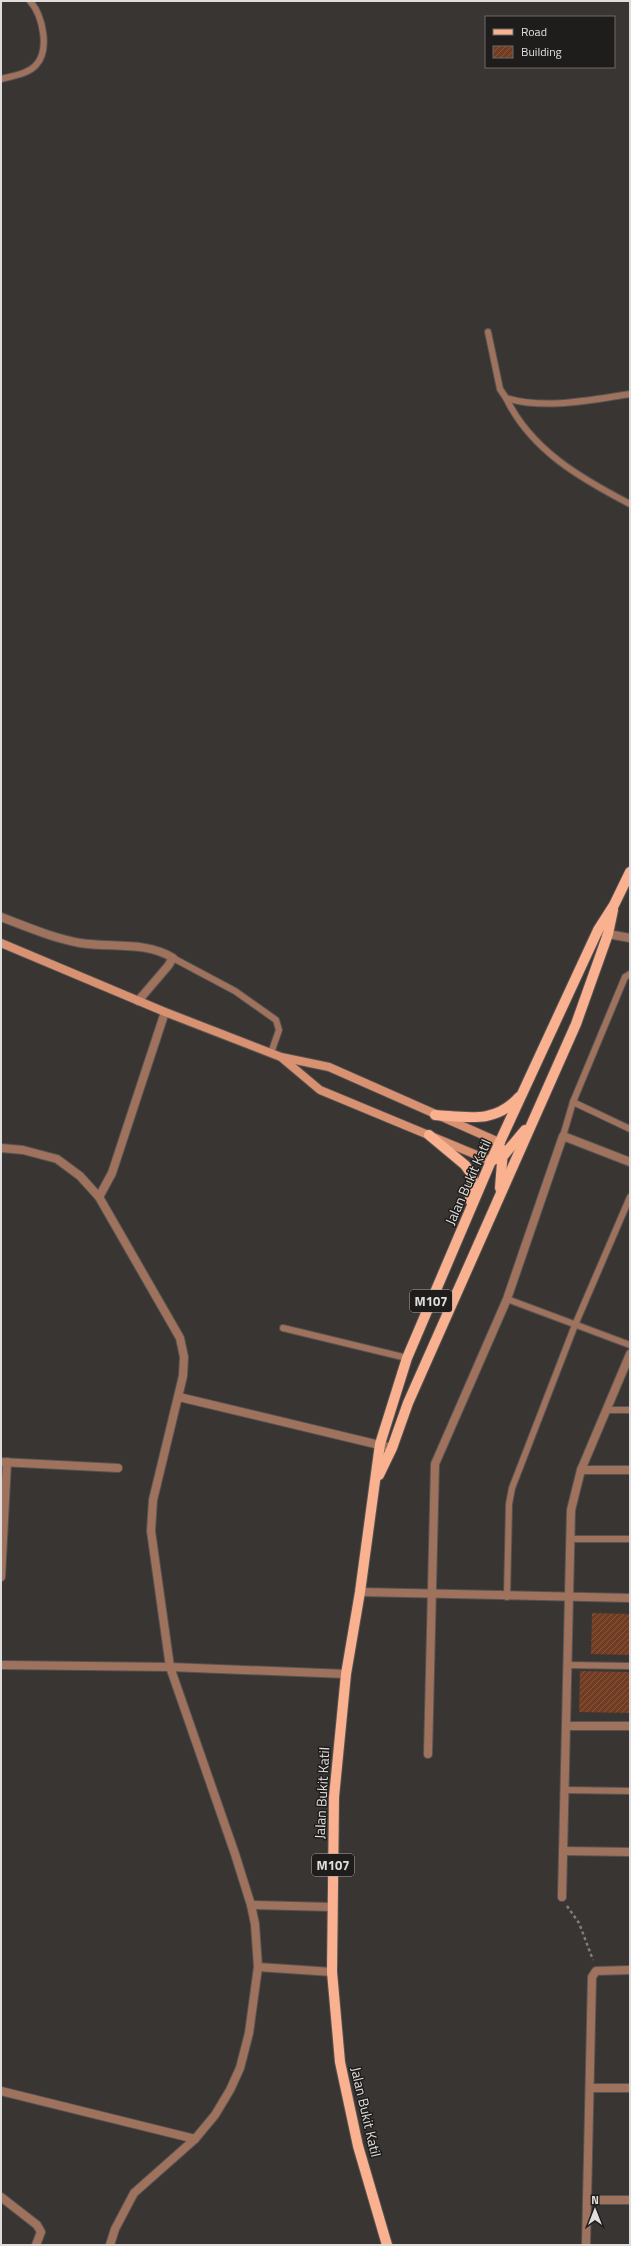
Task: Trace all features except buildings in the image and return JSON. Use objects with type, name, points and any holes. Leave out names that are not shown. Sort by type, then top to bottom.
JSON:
[{"type":"main road","name":"Jalan Bukit Katil","points":[[387,2245],[358,2146],[340,2062],[332,1972],[334,1797],[346,1674],[360,1592],[380,1444],[407,1358],[491,1161],[598,930],[614,905],[630,872]]},
{"type":"main road","name":"Jalan Bukit Katil","points":[[376,1482],[392,1448],[408,1403],[576,1024],[608,934],[614,905]]},
{"type":"main road","points":[[436,1115],[482,1118],[500,1112],[511,1105],[525,1089]]},
{"type":"main road","points":[[491,1161],[504,1155],[534,1119]]},
{"type":"main road","points":[[429,1135],[465,1165],[473,1176],[472,1192],[458,1240]]},
{"type":"main road","points":[[499,1198],[504,1155],[501,1142]]},
{"type":"street","points":[[1,917],[60,939],[105,946],[154,948],[172,958],[168,966],[138,1001]]},
{"type":"street","points":[[598,930],[608,934],[630,938]]},
{"type":"street","points":[[1,943],[138,1001],[270,1053],[281,1057],[329,1067],[436,1115],[501,1142]]},
{"type":"street","points":[[99,1197],[112,1172],[165,1012]]},
{"type":"street","points":[[281,1057],[320,1090],[491,1161]]},
{"type":"street","points":[[428,1754],[435,1464],[507,1299],[563,1136],[630,1162]]},
{"type":"street","points":[[1,1148],[23,1150],[57,1159],[80,1176],[99,1197],[180,1338],[184,1357],[183,1376],[153,1500],[151,1530],[170,1667],[235,1854],[251,1905],[256,1931],[258,1967],[249,2033],[240,2068],[230,2090],[215,2115],[195,2139],[134,2193],[124,2209],[110,2245]]},
{"type":"street","points":[[562,1897],[571,1510],[581,1470],[630,1354]]},
{"type":"street","points":[[179,1397],[392,1448]]},
{"type":"street","points":[[1,1577],[4,1462],[118,1468]]},
{"type":"street","points":[[581,1470],[630,1470]]},
{"type":"street","points":[[360,1592],[507,1597],[630,1598]]},
{"type":"street","points":[[1,1665],[170,1667],[346,1674]]},
{"type":"street","points":[[566,1726],[630,1726]]},
{"type":"street","points":[[563,1851],[630,1852]]},
{"type":"street","points":[[251,1905],[332,1908]]},
{"type":"street","points":[[258,1967],[332,1972]]},
{"type":"street","points":[[586,2245],[592,1978],[596,1971],[630,1970]]},
{"type":"street","points":[[590,2088],[630,2088]]},
{"type":"street","points":[[1,2091],[195,2139]]},
{"type":"street","points":[[1,2197],[38,2225],[41,2232],[36,2245]]},
{"type":"street","points":[[587,2200],[630,2200]]},
{"type":"lane","points":[[1,79],[26,72],[35,66],[42,58],[42,29],[40,16],[30,1]]},
{"type":"lane","points":[[488,332],[500,389],[523,429],[545,450],[606,491],[630,504]]},
{"type":"lane","points":[[506,398],[533,403],[597,399],[630,394]]},
{"type":"lane","points":[[172,958],[235,991],[276,1020],[279,1030],[270,1053]]},
{"type":"lane","points":[[563,1136],[573,1102],[625,977],[630,974]]},
{"type":"lane","points":[[573,1102],[630,1129]]},
{"type":"lane","points":[[507,1597],[509,1504],[512,1488],[575,1325],[630,1197]]},
{"type":"lane","points":[[507,1299],[630,1345]]},
{"type":"lane","points":[[284,1328],[407,1358]]},
{"type":"lane","points":[[606,1410],[630,1410]]},
{"type":"lane","points":[[570,1539],[630,1539]]},
{"type":"lane","points":[[567,1665],[630,1666]]},
{"type":"lane","points":[[564,1790],[630,1791]]},
{"type":"path","points":[[562,1897],[579,1923],[596,1971]]}]
